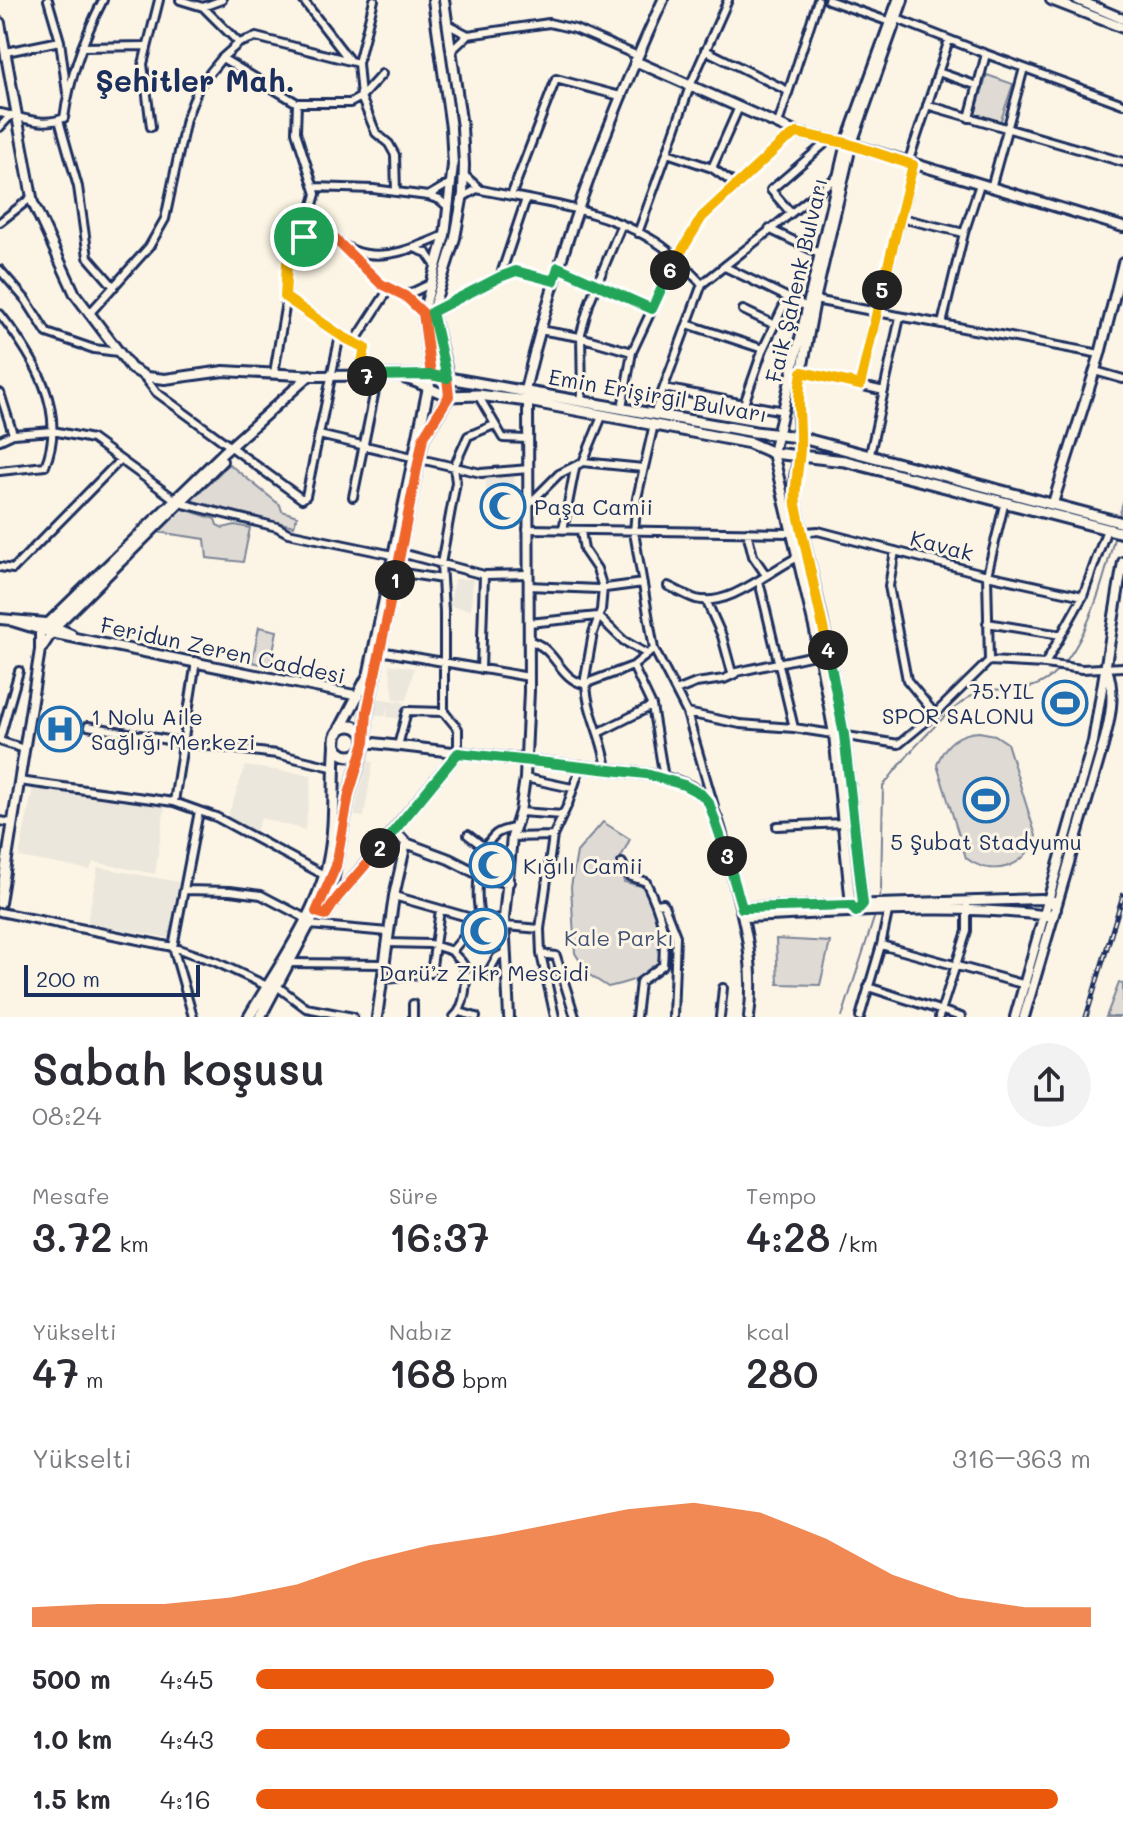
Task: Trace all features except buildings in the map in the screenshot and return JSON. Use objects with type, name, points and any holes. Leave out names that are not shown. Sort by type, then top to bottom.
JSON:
[{"type":"main road","points":[[249,1017],[289,963],[324,875],[330,849],[337,736],[369,674],[416,458],[431,375],[430,284],[445,235],[452,182],[451,128],[433,0]]},
{"type":"main road","points":[[416,458],[423,438],[449,396],[447,378],[428,313],[455,238],[464,175],[462,127],[444,0]]},
{"type":"main road","points":[[525,390],[539,330],[578,208],[620,96],[663,0]]},
{"type":"main road","name":"Faik Şahenk Bulvarı","points":[[773,453],[838,176],[900,0]]},
{"type":"main road","points":[[1051,0],[1123,28]]},
{"type":"main road","points":[[1078,0],[1123,19]]},
{"type":"main road","points":[[0,23],[32,197],[44,229],[75,294],[131,368],[143,375],[165,379],[224,371],[330,376],[431,375]]},
{"type":"main road","points":[[636,58],[690,86],[797,133],[848,145],[1123,227]]},
{"type":"main road","name":"Faik Şahenk Bulvarı","points":[[839,735],[822,618],[794,484],[798,456],[797,397],[848,145]]},
{"type":"main road","points":[[1053,503],[1119,296],[1123,263]]},
{"type":"main road","points":[[0,903],[43,627],[231,449],[316,375]]},
{"type":"main road","name":"Emin Erişirgil Bulvarı","points":[[431,375],[622,408],[750,443],[773,453],[845,461],[1108,524]]},
{"type":"main road","points":[[397,376],[449,396]]},
{"type":"main road","name":"Emin Erişirgil Bulvarı","points":[[449,396],[478,395],[603,414],[798,437],[1053,503],[1108,524]]},
{"type":"main road","points":[[509,1017],[505,922],[513,833],[520,812],[527,762],[528,401]]},
{"type":"main road","points":[[773,453],[839,735],[868,906]]},
{"type":"main road","points":[[40,650],[54,630],[177,501]]},
{"type":"main road","points":[[1108,524],[1123,523]]},
{"type":"main road","points":[[1108,524],[1123,533]]},
{"type":"main road","points":[[260,1017],[272,986],[333,879],[349,794],[365,742],[367,712],[397,572],[397,554]]},
{"type":"main road","points":[[1015,1017],[1093,742],[1123,562]]},
{"type":"main road","name":"Feridun Zeren Caddesi","points":[[0,619],[359,696]]},
{"type":"main road","points":[[1024,1017],[1107,730],[1112,683],[1107,668]]},
{"type":"main road","points":[[345,727],[355,727],[362,732],[365,742],[357,754],[346,755],[338,749],[337,736],[345,727]]},
{"type":"main road","points":[[839,735],[843,823],[853,909]]},
{"type":"main road","points":[[365,742],[527,762],[581,765],[664,778],[701,794],[709,803],[720,829],[744,913],[750,958],[749,1017]]},
{"type":"main road","points":[[316,912],[326,915],[458,753]]},
{"type":"main road","points":[[395,831],[406,843],[480,875],[509,882]]},
{"type":"main road","points":[[377,1017],[394,896],[406,843]]},
{"type":"main road","points":[[744,913],[868,906],[885,909],[967,907],[1050,899],[1056,909],[1053,915],[1046,915],[967,907]]},
{"type":"street","points":[[48,0],[60,41],[67,96]]},
{"type":"street","points":[[0,113],[33,122],[64,118],[67,96],[82,47],[103,0]]},
{"type":"street","points":[[151,127],[143,72],[145,46],[159,0]]},
{"type":"street","points":[[180,0],[203,7],[239,43]]},
{"type":"street","points":[[203,7],[222,0]]},
{"type":"street","points":[[303,0],[354,62],[361,97],[376,133],[389,144],[395,155],[396,192]]},
{"type":"street","points":[[354,62],[374,0]]},
{"type":"street","points":[[638,233],[690,86],[728,0]]},
{"type":"street","points":[[778,124],[818,0]]},
{"type":"street","points":[[828,0],[893,20],[1123,104]]},
{"type":"street","points":[[446,23],[468,35]]},
{"type":"street","points":[[450,52],[468,35],[549,23],[605,40],[636,58]]},
{"type":"street","points":[[89,314],[149,247],[165,219],[186,119],[199,86],[222,58],[239,43],[256,37],[354,62]]},
{"type":"street","points":[[860,385],[901,218],[910,164],[949,40]]},
{"type":"street","points":[[6,52],[60,41]]},
{"type":"street","points":[[82,47],[145,46]]},
{"type":"street","points":[[705,50],[788,91]]},
{"type":"street","points":[[969,118],[986,54]]},
{"type":"street","points":[[222,58],[297,103],[350,103],[361,97],[382,74]]},
{"type":"street","points":[[991,188],[1024,68]]},
{"type":"street","points":[[938,72],[978,86]]},
{"type":"street","points":[[511,196],[556,79],[620,96]]},
{"type":"street","points":[[274,373],[287,263],[304,237],[316,194],[296,132],[297,103]]},
{"type":"street","points":[[927,105],[1123,162]]},
{"type":"street","points":[[712,168],[739,107]]},
{"type":"street","points":[[0,127],[15,116]]},
{"type":"street","points":[[59,120],[78,187],[88,257],[114,287]]},
{"type":"street","points":[[622,408],[632,352],[676,258],[702,217],[783,142],[797,133]]},
{"type":"street","points":[[790,212],[771,190],[829,140]]},
{"type":"street","points":[[667,153],[712,168],[736,185]]},
{"type":"street","points":[[464,175],[481,190]]},
{"type":"street","points":[[720,829],[687,713],[650,652],[634,532],[643,468],[654,419],[702,284],[838,176]]},
{"type":"street","points":[[428,196],[452,182]]},
{"type":"street","points":[[942,324],[964,233],[980,184]]},
{"type":"street","points":[[314,187],[428,196],[440,200],[449,209]]},
{"type":"street","points":[[462,197],[471,191],[481,190],[578,208],[649,237],[702,284]]},
{"type":"street","points":[[0,222],[32,197]]},
{"type":"street","points":[[500,277],[526,199]]},
{"type":"street","points":[[901,218],[964,233]]},
{"type":"street","points":[[582,400],[580,337],[597,284],[621,226]]},
{"type":"street","points":[[769,229],[819,253]]},
{"type":"street","points":[[348,251],[371,254],[403,252],[445,235]]},
{"type":"street","points":[[304,237],[335,239],[381,284],[428,313],[516,271],[554,281]]},
{"type":"street","points":[[414,248],[427,253],[436,266]]},
{"type":"street","points":[[558,267],[652,309]]},
{"type":"street","points":[[725,267],[807,307]]},
{"type":"street","points":[[0,270],[26,300],[47,333],[94,349],[118,352]]},
{"type":"street","points":[[405,296],[430,284]]},
{"type":"street","points":[[354,343],[389,289]]},
{"type":"street","points":[[285,297],[340,335],[365,348],[359,376]]},
{"type":"street","points":[[744,404],[763,349],[788,297]]},
{"type":"street","points":[[815,300],[1100,354]]},
{"type":"street","points":[[743,310],[775,325]]},
{"type":"street","points":[[0,314],[41,376],[53,414],[51,454],[45,466],[0,471]]},
{"type":"street","points":[[870,454],[900,317]]},
{"type":"street","points":[[687,324],[763,349]]},
{"type":"street","points":[[539,330],[580,337],[632,352]]},
{"type":"street","points":[[143,375],[156,392],[302,499],[306,496],[340,335]]},
{"type":"street","points":[[1095,371],[1123,379]]},
{"type":"street","points":[[802,372],[884,391]]},
{"type":"street","points":[[353,497],[378,376]]},
{"type":"street","points":[[664,388],[784,411]]},
{"type":"street","points":[[0,393],[13,434]]},
{"type":"street","points":[[478,395],[503,438],[527,439]]},
{"type":"street","points":[[528,505],[559,474],[583,462],[603,414]]},
{"type":"street","points":[[458,753],[458,729],[444,712],[441,564],[456,482],[454,467],[468,436],[494,425]]},
{"type":"street","points":[[0,440],[13,434],[53,431],[92,439],[177,501],[277,527],[288,533],[484,575],[527,574]]},
{"type":"street","points":[[319,435],[481,473],[529,469]]},
{"type":"street","points":[[0,567],[13,569],[120,460]]},
{"type":"street","points":[[583,462],[643,468]]},
{"type":"street","points":[[563,530],[575,468]]},
{"type":"street","points":[[989,661],[987,575],[1005,501]]},
{"type":"street","points":[[1045,664],[1083,596],[1108,524]]},
{"type":"street","name":"Kavak","points":[[527,529],[818,531],[987,575],[1083,596]]},
{"type":"street","points":[[581,531],[584,550],[597,569],[603,588],[585,684],[600,732],[607,770]]},
{"type":"street","points":[[747,532],[753,556],[766,575]]},
{"type":"street","points":[[895,551],[889,586],[907,680],[935,714]]},
{"type":"street","points":[[668,586],[698,599],[723,597],[759,581],[798,557]]},
{"type":"street","points":[[397,572],[442,579]]},
{"type":"street","points":[[481,669],[484,575]]},
{"type":"street","points":[[759,581],[794,728]]},
{"type":"street","points":[[528,586],[603,588],[643,583]]},
{"type":"street","points":[[706,600],[735,674]]},
{"type":"street","points":[[529,623],[598,616],[624,641],[650,652]]},
{"type":"street","points":[[987,623],[1061,635]]},
{"type":"street","points":[[529,641],[545,648],[569,678],[585,684],[633,666],[650,652]]},
{"type":"street","points":[[380,651],[529,677]]},
{"type":"street","points":[[676,691],[696,683],[724,679],[819,654]]},
{"type":"street","points":[[174,802],[196,661]]},
{"type":"street","points":[[687,713],[740,724],[794,728],[899,744],[989,661],[1073,668],[1123,667]]},
{"type":"street","points":[[633,666],[652,706],[664,778]]},
{"type":"street","points":[[19,671],[0,739],[24,749]]},
{"type":"street","points":[[600,732],[652,706]]},
{"type":"street","points":[[398,746],[407,711],[444,712]]},
{"type":"street","points":[[88,726],[185,743],[277,754],[336,768]]},
{"type":"street","points":[[555,1017],[541,954],[540,929],[553,836],[581,765]]},
{"type":"street","points":[[525,778],[572,788]]},
{"type":"street","points":[[19,781],[174,802],[216,817],[324,875]]},
{"type":"street","points":[[193,1017],[173,947],[199,811]]},
{"type":"street","points":[[520,812],[563,815]]},
{"type":"street","points":[[0,821],[12,823]]},
{"type":"street","points":[[777,826],[843,823]]},
{"type":"street","points":[[480,920],[476,901],[485,848],[496,834],[553,836]]},
{"type":"street","points":[[468,835],[485,848]]},
{"type":"street","points":[[622,863],[629,876],[646,882],[665,935],[663,965],[640,982],[636,1017]]},
{"type":"street","points":[[184,890],[261,895],[308,921],[388,932]]},
{"type":"street","points":[[394,896],[480,920],[540,929]]},
{"type":"street","points":[[656,904],[663,903],[676,936],[673,1017]]},
{"type":"street","points":[[940,1014],[967,931],[967,907]]},
{"type":"street","points":[[860,1017],[881,945],[885,909]]},
{"type":"street","points":[[382,979],[431,973],[440,910]]},
{"type":"street","points":[[0,912],[173,947],[272,986],[306,1008],[353,1017]]},
{"type":"street","points":[[452,951],[480,920]]},
{"type":"street","points":[[387,943],[434,945],[452,951],[464,964],[457,1015],[476,1017]]},
{"type":"street","points":[[881,945],[1026,985]]},
{"type":"street","points":[[464,977],[489,971],[497,957],[507,951]]},
{"type":"street","points":[[541,954],[556,956],[575,1017]]},
{"type":"street","points":[[289,963],[384,964]]},
{"type":"street","points":[[868,987],[940,1014],[961,1017]]},
{"type":"street","points":[[720,1017],[723,988]]},
{"type":"street","points":[[413,1004],[413,1017]]},
{"type":"shaded area","points":[[514,472],[515,490],[486,491],[485,473]]},
{"type":"shaded area","points":[[454,579],[473,579],[471,610],[450,606]]},
{"type":"shaded area","points":[[389,664],[414,668],[407,700],[394,699]]},
{"type":"shaded area","points":[[374,698],[404,702],[402,719],[387,717],[388,706],[385,717],[372,713]]},
{"type":"shaded area","points":[[366,761],[373,762],[364,817],[354,816]]},
{"type":"shaded area","points":[[245,766],[312,775],[305,830],[261,818],[254,836],[227,819]]},
{"type":"shaded area","points":[[33,787],[165,807],[155,874],[93,862],[90,870],[19,857]]},
{"type":"shaded area","points":[[98,867],[179,882],[169,938],[87,923]]},
{"type":"green space","points":[[987,75],[1013,84],[1000,123],[975,114]]},
{"type":"green space","points":[[229,464],[280,505],[282,511],[297,516],[294,526],[190,502]]},
{"type":"green space","points":[[180,508],[215,519],[217,525],[223,528],[235,525],[250,528],[243,562],[207,558],[205,539],[157,532]]},
{"type":"green space","points":[[259,627],[277,631],[270,666],[252,662]]},
{"type":"green space","name":"5 Şubat Stadyumu","points":[[979,732],[995,735],[1007,743],[1036,836],[1024,856],[997,868],[986,868],[966,858],[937,765],[952,741]]},
{"type":"green space","name":"Kale Parkı","points":[[603,822],[630,839],[619,861],[624,882],[645,887],[664,939],[664,952],[658,964],[648,973],[608,987],[588,974],[575,953],[571,887],[577,852]]},
{"type":"green space","points":[[776,939],[830,942],[820,985],[778,984]]},
{"type":"green space","points":[[1119,983],[1123,984],[1123,1017],[1106,1017]]},
{"type":"waterway","points":[[1119,516],[1123,502]]},
{"type":"waterway","points":[[878,901],[881,890],[883,786],[937,724],[974,694],[1034,686],[1051,677],[1065,662],[1088,621],[1115,534]]},
{"type":"waterway","points":[[842,1017],[875,915]]},
{"type":"railway","points":[[1086,1017],[1123,895]]},
{"type":"place","name":"Paşa Camii","points":[[503,506]]},
{"type":"place","name":"75.YIL SPOR SALONU","points":[[1065,703]]},
{"type":"place","name":"1 Nolu Aile Sağlığı Merkezi","points":[[60,729]]},
{"type":"place","name":"5 Şubat Stadyumu","points":[[986,800]]},
{"type":"place","name":"Kığılı Camii","points":[[492,865]]},
{"type":"place","name":"Darü’z Zikr Mescidi","points":[[484,931]]},
{"type":"district","name":"Şehitler Mah.","points":[[195,80]]},
{"type":"route","points":[[304,237],[287,263],[285,297],[343,337],[365,348],[359,376],[431,375],[447,378],[432,312],[516,271],[554,281],[558,267],[652,309],[676,258],[702,217],[783,142],[797,133],[846,143],[913,165],[860,385],[802,372],[797,397],[800,447],[794,484],[796,505],[844,735],[863,904],[856,912],[851,905],[742,908],[713,812],[705,797],[684,785],[646,774],[458,753],[326,915],[316,912],[333,879],[349,794],[365,742],[367,712],[423,438],[449,396],[447,378],[431,375],[423,313],[415,304],[381,284],[335,239],[304,237]]}]
